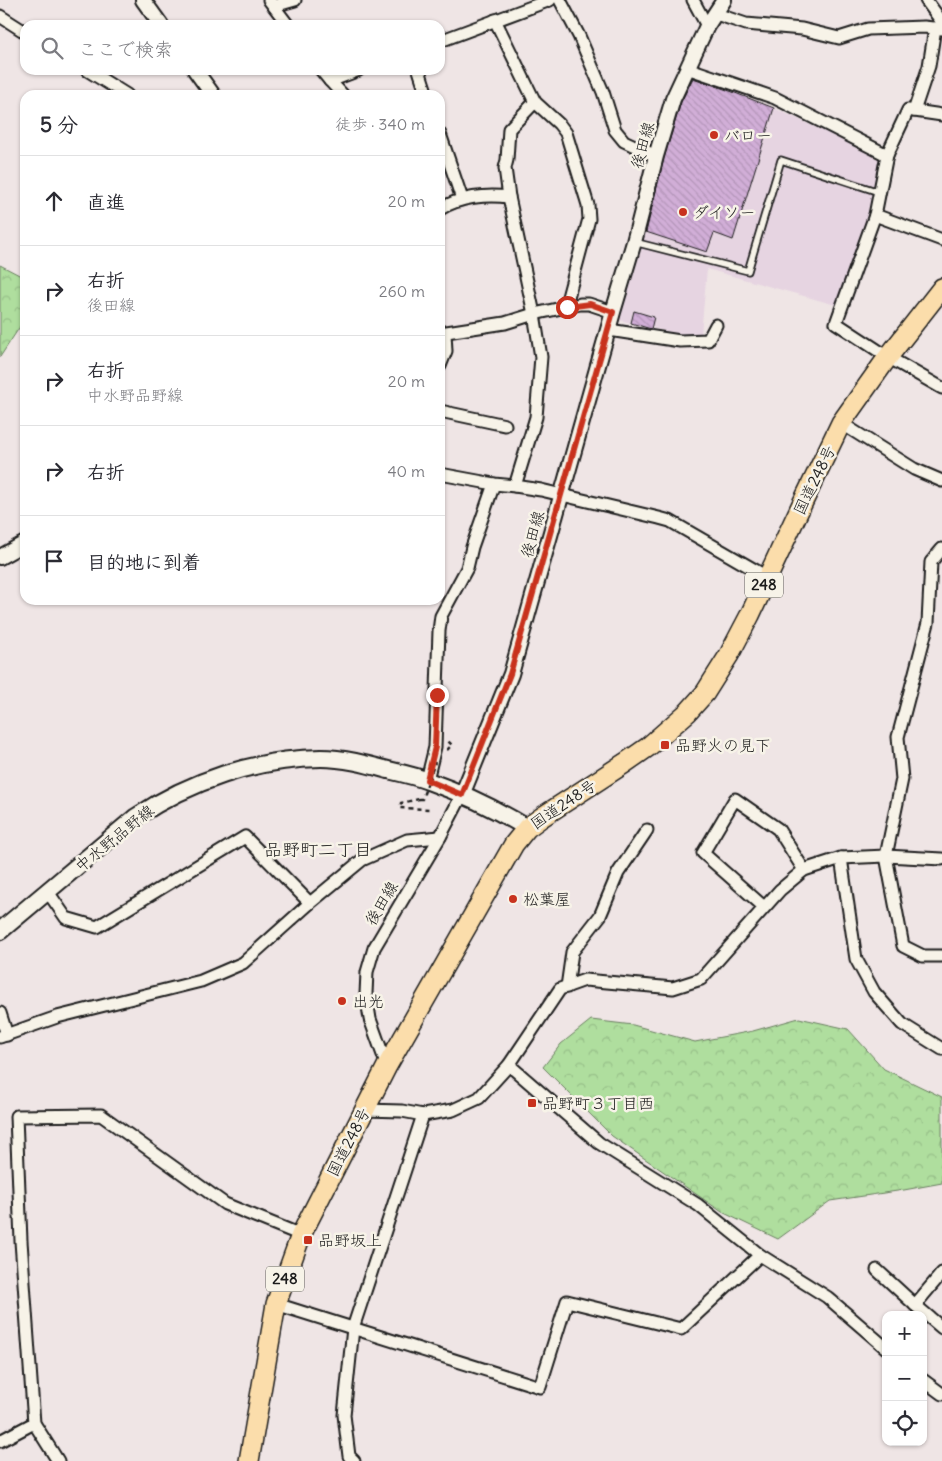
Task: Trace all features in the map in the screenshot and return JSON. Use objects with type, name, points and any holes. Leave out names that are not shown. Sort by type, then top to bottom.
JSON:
[{"type":"highway","name":"国道248号","points":[[247,1459],[276,1304],[301,1235],[387,1066],[514,844],[527,828],[542,817],[626,763],[648,746],[688,712],[704,693],[729,655],[841,423],[888,357],[942,288]]},
{"type":"main road","name":"中水野品野線","points":[[0,931],[143,812],[180,791],[258,764],[322,758],[355,761],[427,780],[507,815],[527,828]]},
{"type":"street","points":[[142,0],[157,20]]},
{"type":"street","points":[[271,3],[295,0]]},
{"type":"street","points":[[445,38],[550,0]]},
{"type":"street","points":[[560,0],[579,36],[603,92],[615,130],[624,141],[656,156]]},
{"type":"street","points":[[693,0],[707,26]]},
{"type":"street","name":"後田線","points":[[387,1066],[370,1019],[366,994],[367,972],[374,948],[440,837],[462,795],[510,674],[673,100],[707,26],[724,0]]},
{"type":"street","points":[[914,111],[940,26],[926,0]]},
{"type":"street","points":[[271,3],[284,20]]},
{"type":"street","points":[[716,14],[746,24],[802,29],[839,38],[868,29],[940,26]]},
{"type":"street","points":[[0,16],[20,29]]},
{"type":"street","points":[[494,20],[534,102],[559,124],[566,133],[588,205],[589,219],[567,307]]},
{"type":"street","points":[[687,68],[775,98],[887,155]]},
{"type":"street","points":[[95,75],[119,90]]},
{"type":"street","points":[[199,75],[209,90]]},
{"type":"street","points":[[325,75],[339,90]]},
{"type":"street","points":[[330,81],[346,75]]},
{"type":"street","points":[[421,75],[425,90]]},
{"type":"street","points":[[515,486],[536,417],[541,357],[505,168],[509,129],[534,102]]},
{"type":"street","points":[[942,115],[908,110],[887,155],[875,214],[836,323],[888,357],[942,388]]},
{"type":"street","points":[[445,149],[462,199]]},
{"type":"street","points":[[445,206],[462,199],[509,197]]},
{"type":"street","points":[[875,214],[942,240]]},
{"type":"street","points":[[445,333],[505,323],[534,314],[590,304],[613,312]]},
{"type":"street","points":[[608,330],[680,341],[708,340],[716,325]]},
{"type":"street","points":[[445,412],[505,425]]},
{"type":"street","points":[[841,423],[914,470],[942,481]]},
{"type":"street","points":[[445,475],[561,495],[659,518],[670,522],[767,578]]},
{"type":"street","points":[[427,780],[435,747],[441,616],[467,568],[472,547],[494,484]]},
{"type":"street","points":[[0,557],[20,546]]},
{"type":"street","points":[[942,549],[932,562],[928,623],[898,737],[902,779],[886,856],[903,946],[923,956],[942,956]]},
{"type":"street","points":[[764,908],[704,853],[735,800],[778,829],[804,870]]},
{"type":"street","points":[[567,986],[572,952],[600,916],[618,873],[647,830]]},
{"type":"street","points":[[0,1013],[4,1036],[57,1017],[201,981],[243,963],[310,903],[362,860],[407,840],[440,837]]},
{"type":"street","points":[[48,892],[66,918],[97,927],[245,838],[310,903]]},
{"type":"street","points":[[364,1110],[423,1115],[452,1110],[479,1098],[510,1065],[560,989],[567,986],[586,980],[673,988],[702,979],[780,890],[804,870],[841,858],[886,856],[942,859]]},
{"type":"street","points":[[841,858],[856,959],[874,992],[902,1024],[942,1049]]},
{"type":"street","points":[[510,1065],[599,1143],[698,1204],[760,1255],[827,1297],[882,1345]]},
{"type":"street","points":[[58,1461],[34,1424],[21,1241],[16,1116],[101,1115],[225,1204],[301,1235]]},
{"type":"street","points":[[354,1461],[349,1456],[344,1415],[353,1328],[423,1115]]},
{"type":"street","points":[[276,1304],[540,1387],[567,1301],[682,1329],[760,1255]]},
{"type":"street","points":[[877,1270],[942,1328]]},
{"type":"street","points":[[915,1305],[942,1273]]},
{"type":"street","points":[[927,1383],[942,1394]]},
{"type":"street","points":[[0,1441],[34,1424]]},
{"type":"lane","points":[[634,242],[748,271],[781,160],[880,192]]},
{"type":"path","points":[[447,742],[452,745],[450,746]]},
{"type":"path","points":[[430,809],[400,808],[401,803],[422,799],[435,762]]},
{"type":"shaded area","points":[[689,74],[774,108],[880,157],[870,212],[836,305],[707,269],[701,334],[680,335],[615,319]]},
{"type":"green space","points":[[0,265],[20,275],[20,327],[0,357]]},
{"type":"green space","points":[[799,1018],[848,1029],[884,1069],[942,1097],[942,1183],[830,1201],[778,1239],[722,1212],[612,1136],[543,1067],[561,1044],[591,1020],[633,1025],[695,1042],[753,1031]]},
{"type":"building","points":[[693,78],[774,108],[733,240],[714,233],[707,252],[646,232],[664,158],[681,102]]},
{"type":"building","points":[[634,311],[654,317],[651,329],[631,323]]},
{"type":"place","name":"バロー","points":[[714,135]]},
{"type":"place","name":"ダイソー","points":[[683,212]]},
{"type":"place","name":"品野火の見下","points":[[665,745]]},
{"type":"place","name":"松葉屋","points":[[513,899]]},
{"type":"place","name":"出光","points":[[342,1001]]},
{"type":"place","name":"品野町３丁目西","points":[[532,1103]]},
{"type":"place","name":"品野坂上","points":[[308,1240]]},
{"type":"district","name":"品野町二丁目","points":[[318,850]]},
{"type":"route","points":[[437,695],[435,747],[427,780],[462,795],[510,674],[613,312],[590,304],[567,307]]}]
